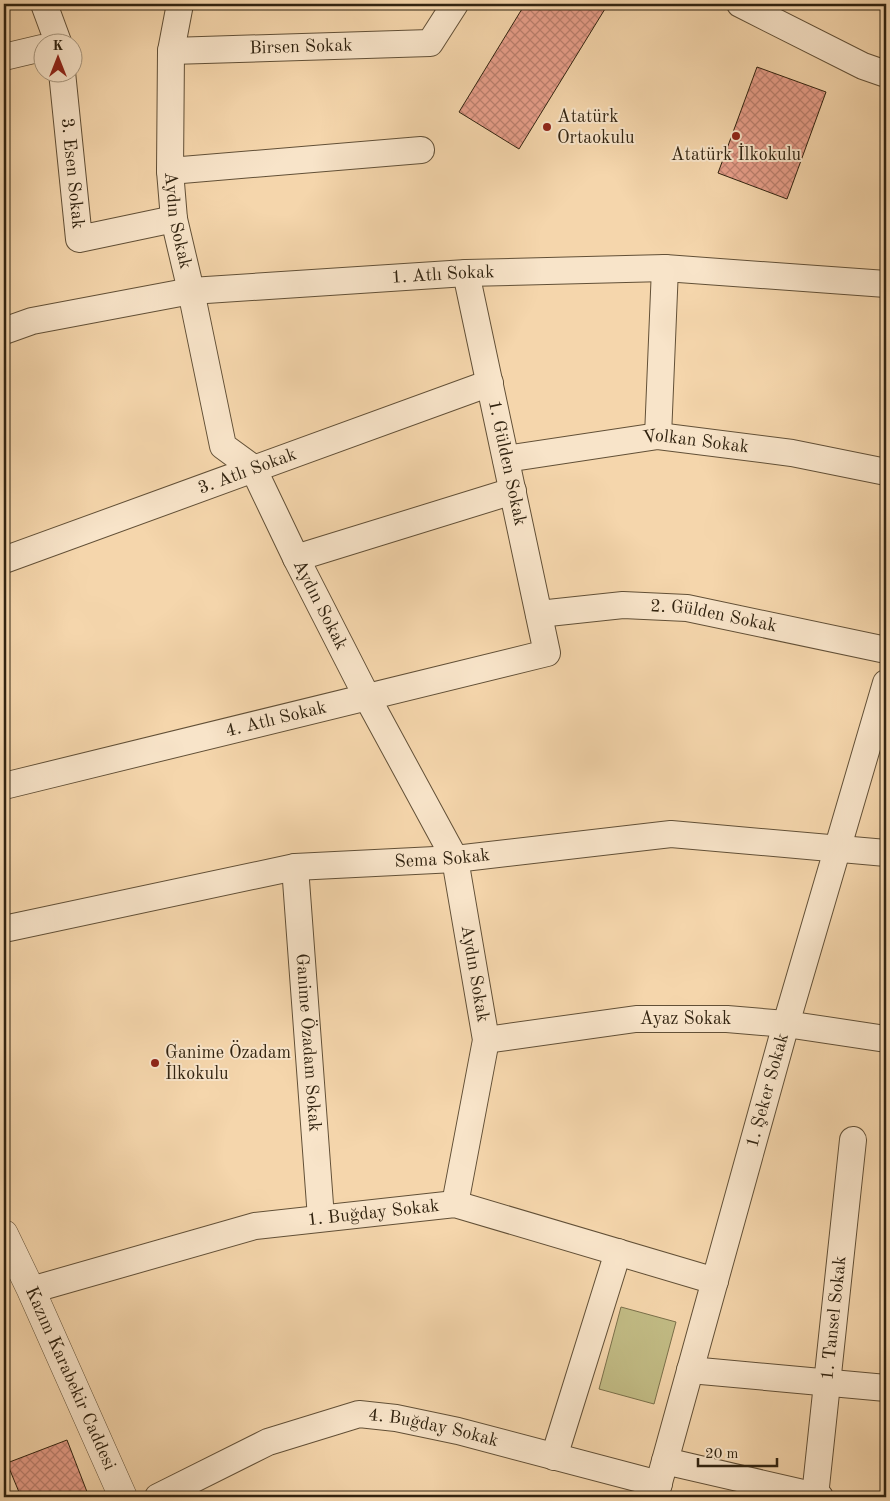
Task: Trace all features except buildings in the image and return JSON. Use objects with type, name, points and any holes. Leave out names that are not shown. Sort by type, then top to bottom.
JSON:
[{"type":"street","points":[[44,4],[54,32]]},
{"type":"street","name":"Aydın Sokak","points":[[180,4],[171,51],[170,171],[174,219],[223,446],[253,468],[296,558],[367,697],[455,859],[486,1040],[455,1204]]},
{"type":"street","name":"Birsen Sokak","points":[[171,51],[430,44],[456,4]]},
{"type":"street","points":[[740,4],[862,66],[886,74]]},
{"type":"street","points":[[4,57],[32,50]]},
{"type":"street","name":"3. Esen Sokak","points":[[63,82],[79,239],[174,219]]},
{"type":"street","points":[[170,171],[422,150]]},
{"type":"street","points":[[658,436],[665,268]]},
{"type":"street","name":"1. Atlı Sokak","points":[[4,331],[32,321],[191,291],[466,273],[665,268],[886,284]]},
{"type":"street","name":"1. Gülden Sokak","points":[[466,273],[547,653]]},
{"type":"street","name":"3. Atlı Sokak","points":[[4,560],[490,383]]},
{"type":"street","name":"Volkan Sokak","points":[[506,459],[658,436],[792,453],[886,472]]},
{"type":"street","points":[[296,558],[512,491]]},
{"type":"street","name":"2. Gülden Sokak","points":[[539,614],[623,605],[687,608],[886,650]]},
{"type":"street","name":"4. Atlı Sokak","points":[[4,786],[547,653]]},
{"type":"street","name":"1. Şeker Sokak","points":[[660,1481],[786,1024],[886,683]]},
{"type":"street","name":"Sema Sokak","points":[[4,929],[295,867],[455,859],[672,834],[838,848],[886,854]]},
{"type":"street","name":"Ganime Özadam Sokak","points":[[295,867],[322,1218]]},
{"type":"street","name":"Ayaz Sokak","points":[[486,1040],[636,1020],[727,1020],[786,1024],[886,1039]]},
{"type":"street","name":"1. Tansel Sokak","points":[[817,1497],[853,1140]]},
{"type":"street","name":"1. Buğday Sokak","points":[[32,1290],[255,1226],[455,1204],[715,1281]]},
{"type":"street","name":"Kazım Karabekir Caddesi","points":[[4,1234],[32,1290],[122,1497]]},
{"type":"street","points":[[554,1457],[618,1252]]},
{"type":"street","points":[[690,1370],[886,1388]]},
{"type":"street","name":"4. Buğday Sokak","points":[[158,1497],[268,1442],[359,1414],[396,1418],[458,1431],[554,1457],[660,1481],[817,1497]]},
{"type":"shaded area","points":[[621,1307],[676,1322],[654,1404],[599,1389]]},
{"type":"place","name":"Atatürk Ortaokulu","points":[[547,127]]},
{"type":"place","name":"Atatürk İlkokulu","points":[[736,136]]},
{"type":"place","name":"Ganime Özadam İlkokulu","points":[[155,1063]]}]
